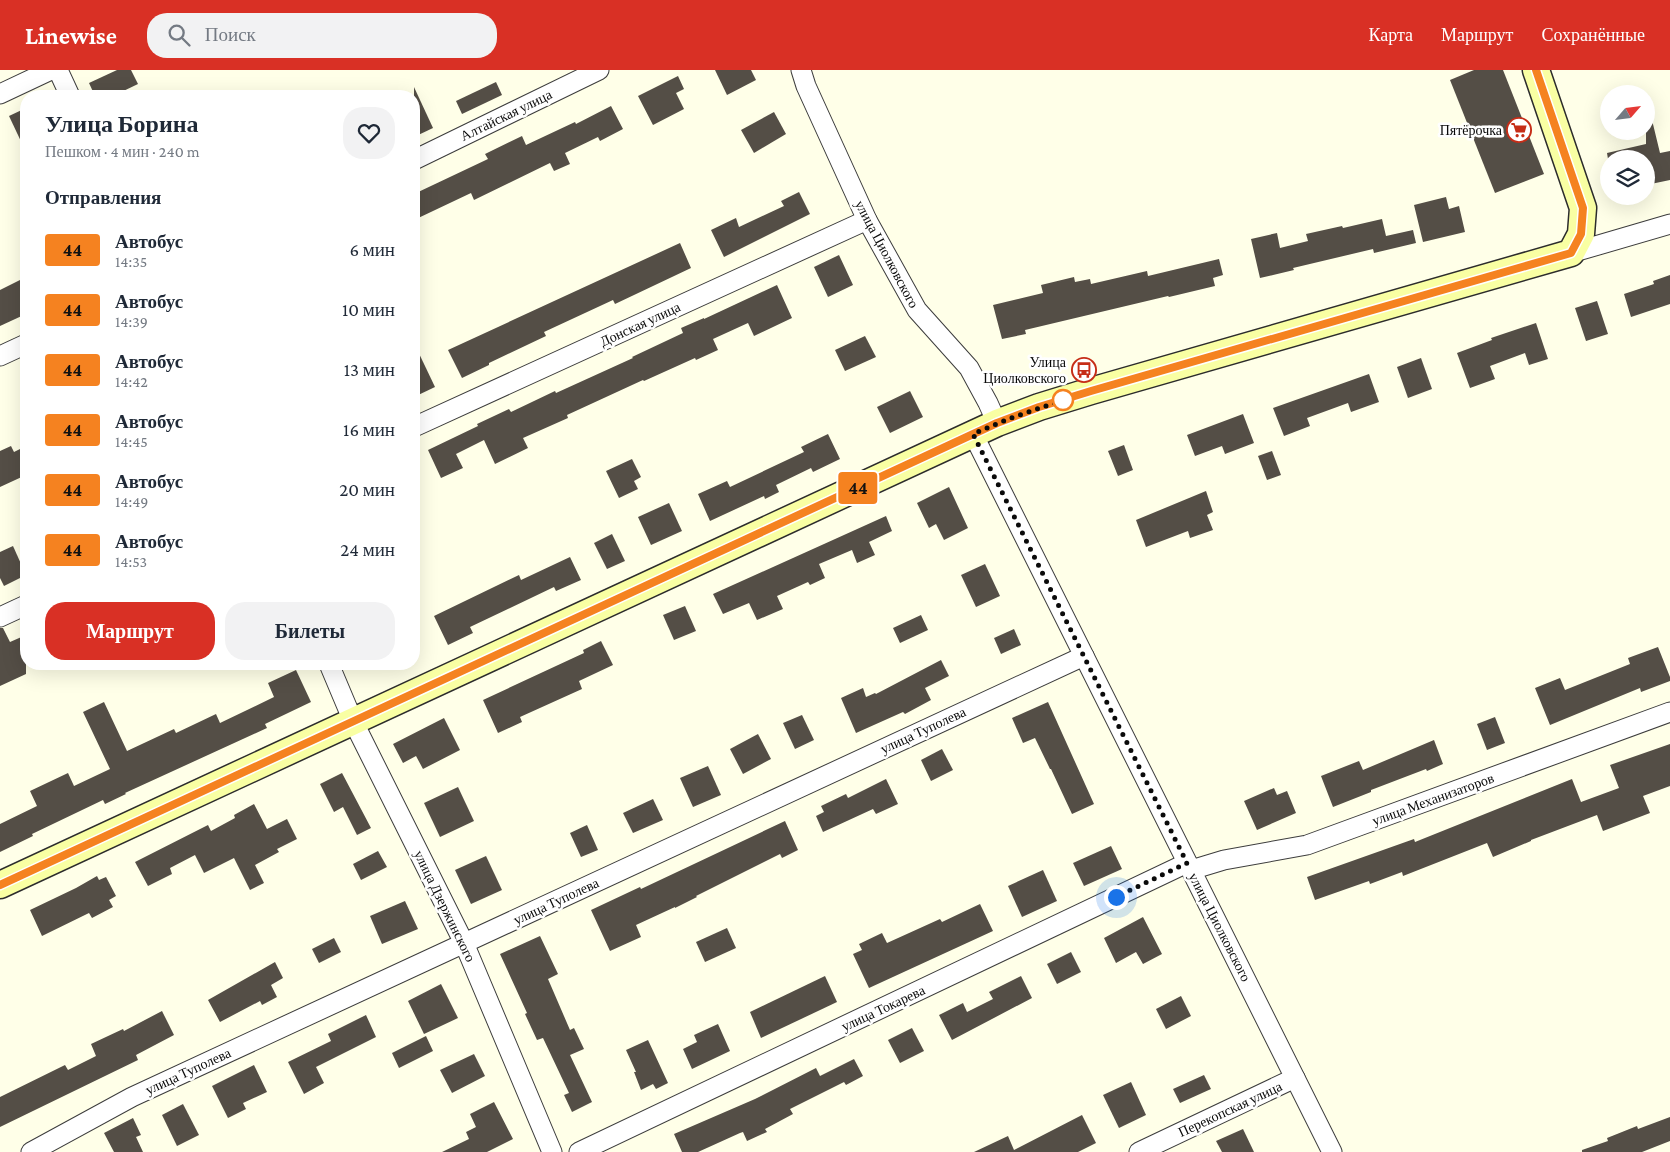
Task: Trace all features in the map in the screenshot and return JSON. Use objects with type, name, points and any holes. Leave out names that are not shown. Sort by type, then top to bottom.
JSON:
[{"type":"street","points":[[0,94],[51,70]]},
{"type":"street","points":[[58,70],[67,90]]},
{"type":"street","name":"Алтайская улица","points":[[420,157],[599,70]]},
{"type":"street","name":"улица Циолковского","points":[[801,70],[806,86],[867,220],[917,310],[969,368],[997,423]]},
{"type":"street","points":[[1536,70],[1583,208],[1581,234],[1571,253]]},
{"type":"street","name":"Донская улица","points":[[420,424],[867,220]]},
{"type":"street","points":[[0,885],[997,423],[1039,407],[1091,391],[1670,224]]},
{"type":"street","points":[[0,356],[20,347]]},
{"type":"street","name":"улица Циолковского","points":[[973,434],[1332,1152]]},
{"type":"street","points":[[0,617],[20,608]]},
{"type":"street","name":"улица Туполева","points":[[31,1152],[132,1097],[1084,656]]},
{"type":"street","name":"улица Дзержинского","points":[[332,670],[353,721],[464,943],[552,1152]]},
{"type":"street","name":"улица Механизаторов","points":[[1189,866],[1307,845],[1670,712]]},
{"type":"street","name":"улица Токарева","points":[[579,1152],[1189,866]]},
{"type":"street","name":"Перекопская улица","points":[[1138,1152],[1295,1078]]},
{"type":"building","points":[[117,70],[131,70],[138,84],[126,90],[92,90],[89,83]]},
{"type":"building","points":[[715,70],[751,70],[756,80],[727,95]]},
{"type":"building","points":[[1474,70],[1503,70],[1544,174],[1495,193],[1450,80]]},
{"type":"building","points":[[678,76],[684,89],[676,93],[684,109],[653,125],[638,96]]},
{"type":"building","points":[[496,82],[502,95],[462,114],[456,101]]},
{"type":"building","points":[[420,100],[433,128],[420,134]]},
{"type":"building","points":[[611,106],[623,129],[600,141],[598,137],[565,153],[570,164],[554,171],[550,163],[474,200],[471,193],[420,217],[420,191],[488,159],[485,154],[522,136],[526,145],[575,122],[576,124]]},
{"type":"building","points":[[20,111],[20,139],[9,116]]},
{"type":"building","points":[[774,112],[786,134],[754,153],[741,130]]},
{"type":"building","points":[[1655,132],[1660,153],[1670,151],[1670,180],[1655,183],[1655,150],[1620,150],[1646,144],[1646,140],[1655,140]]},
{"type":"building","points":[[799,192],[810,214],[724,257],[711,230],[736,218],[739,227],[784,206],[781,201]]},
{"type":"building","points":[[1446,197],[1449,209],[1459,206],[1465,232],[1423,242],[1414,205]]},
{"type":"building","points":[[1382,219],[1386,236],[1413,230],[1416,243],[1374,253],[1373,249],[1260,278],[1251,239],[1277,233],[1280,248],[1308,241],[1306,234]]},
{"type":"building","points":[[680,243],[691,268],[615,304],[613,300],[544,332],[546,336],[462,378],[448,350]]},
{"type":"building","points":[[839,255],[853,285],[828,297],[814,267]]},
{"type":"building","points":[[1219,259],[1223,275],[1213,278],[1215,286],[1025,330],[1026,334],[1002,339],[993,305],[1043,293],[1041,285],[1074,277],[1075,282],[1090,279],[1091,284],[1147,271],[1148,276]]},
{"type":"building","points":[[1670,275],[1670,304],[1631,317],[1624,294],[1654,284],[1653,281]]},
{"type":"building","points":[[20,280],[20,317],[0,326],[0,290]]},
{"type":"building","points":[[777,285],[792,318],[754,336],[748,323],[713,339],[718,350],[643,380],[567,415],[568,418],[523,438],[528,448],[495,464],[484,440],[456,454],[463,468],[441,478],[428,450],[509,409],[511,412],[633,358],[683,333],[681,328]]},
{"type":"building","points":[[1597,301],[1608,334],[1586,341],[1575,308]]},
{"type":"building","points":[[1536,323],[1548,359],[1529,365],[1525,353],[1490,366],[1495,379],[1470,388],[1457,353],[1492,340],[1491,338]]},
{"type":"building","points":[[865,336],[876,357],[845,371],[835,350]]},
{"type":"building","points":[[420,356],[435,387],[420,394]]},
{"type":"building","points":[[1421,358],[1432,389],[1408,398],[1397,367]]},
{"type":"building","points":[[1369,374],[1379,402],[1351,412],[1348,403],[1307,418],[1310,426],[1284,436],[1273,408]]},
{"type":"building","points":[[910,391],[923,417],[890,433],[877,407]]},
{"type":"building","points":[[1243,414],[1254,443],[1225,454],[1222,446],[1195,456],[1187,435]]},
{"type":"building","points":[[828,434],[840,459],[813,472],[811,468],[776,485],[779,492],[765,499],[764,496],[710,521],[698,494],[727,481],[730,487],[804,452],[801,447]]},
{"type":"building","points":[[1124,445],[1133,470],[1118,476],[1108,451]]},
{"type":"building","points":[[11,446],[14,452],[20,449],[20,478],[0,487],[0,451]]},
{"type":"building","points":[[1272,451],[1281,475],[1267,480],[1258,456]]},
{"type":"building","points":[[632,459],[641,477],[634,481],[638,489],[619,498],[606,471]]},
{"type":"building","points":[[949,487],[968,528],[944,540],[936,524],[929,528],[917,503]]},
{"type":"building","points":[[1206,491],[1213,512],[1207,515],[1213,530],[1190,538],[1188,531],[1146,547],[1136,520]]},
{"type":"building","points":[[669,503],[682,531],[651,545],[638,517]]},
{"type":"building","points":[[886,516],[892,531],[869,542],[875,555],[857,563],[852,550],[819,564],[825,578],[810,585],[808,582],[777,596],[783,609],[757,620],[749,603],[723,614],[713,594]]},
{"type":"building","points":[[612,534],[625,561],[607,569],[594,543]]},
{"type":"building","points":[[13,546],[20,562],[20,578],[4,586],[0,578],[0,552]]},
{"type":"building","points":[[570,557],[581,580],[556,591],[554,587],[470,627],[473,633],[448,645],[434,616],[519,575],[521,580]]},
{"type":"building","points":[[985,564],[1000,596],[976,607],[961,575]]},
{"type":"building","points":[[685,606],[696,631],[674,640],[663,615]]},
{"type":"building","points":[[921,615],[928,630],[900,643],[893,628]]},
{"type":"building","points":[[0,628],[3,628],[10,642],[20,638],[20,670],[26,670],[26,674],[0,686]]},
{"type":"building","points":[[1014,629],[1021,645],[1001,654],[994,638]]},
{"type":"building","points":[[601,641],[613,665],[579,681],[582,689],[520,717],[522,722],[498,733],[483,700],[584,653],[583,650]]},
{"type":"building","points":[[1658,647],[1670,681],[1641,692],[1640,688],[1550,725],[1535,688],[1560,678],[1565,690],[1630,664],[1628,658]]},
{"type":"building","points":[[941,660],[949,676],[925,688],[931,700],[905,714],[903,712],[856,733],[841,698],[863,688],[866,697],[876,694]]},
{"type":"building","points":[[296,670],[311,702],[265,724],[267,728],[105,804],[103,800],[32,834],[33,836],[0,852],[0,824],[37,806],[30,791],[68,773],[74,786],[110,769],[83,712],[104,702],[127,751],[174,729],[176,733],[216,714],[220,723],[274,697],[268,683]]},
{"type":"building","points":[[1048,702],[1094,804],[1072,814],[1035,738],[1023,743],[1012,718]]},
{"type":"building","points":[[802,715],[814,740],[795,749],[783,723]]},
{"type":"building","points":[[1495,717],[1505,743],[1487,750],[1477,724]]},
{"type":"building","points":[[444,718],[460,750],[423,769],[416,756],[403,763],[393,744]]},
{"type":"building","points":[[758,734],[771,759],[743,774],[730,749]]},
{"type":"building","points":[[1434,740],[1443,764],[1371,790],[1371,792],[1333,807],[1321,776],[1359,761],[1363,770]]},
{"type":"building","points":[[1670,744],[1670,786],[1643,796],[1650,813],[1603,831],[1597,815],[1531,840],[1493,857],[1487,843],[1403,876],[1402,872],[1370,884],[1369,881],[1315,900],[1307,877],[1414,839],[1415,842],[1572,779],[1581,802],[1619,788],[1610,765]]},
{"type":"building","points":[[942,749],[953,770],[931,781],[921,760]]},
{"type":"building","points":[[708,766],[721,795],[693,807],[680,778]]},
{"type":"building","points":[[342,773],[371,828],[357,835],[343,807],[334,812],[320,784]]},
{"type":"building","points":[[886,779],[898,804],[876,814],[873,809],[823,832],[816,816],[824,812],[821,806],[846,794],[848,798]]},
{"type":"building","points":[[458,787],[474,821],[440,837],[424,803]]},
{"type":"building","points":[[1274,788],[1277,795],[1287,791],[1296,813],[1257,830],[1244,801]]},
{"type":"building","points":[[653,799],[663,820],[633,833],[623,813]]},
{"type":"building","points":[[254,804],[267,829],[287,819],[297,839],[277,849],[279,852],[255,865],[264,883],[250,890],[234,858],[204,873],[195,855],[170,868],[172,874],[148,886],[135,862],[208,825],[211,831],[235,818],[234,815]]},
{"type":"building","points":[[785,821],[798,850],[782,858],[780,854],[675,908],[636,925],[641,937],[610,951],[591,910],[640,887],[641,889]]},
{"type":"building","points":[[587,825],[598,850],[581,857],[570,833]]},
{"type":"building","points":[[1111,846],[1122,869],[1084,886],[1073,863]]},
{"type":"building","points":[[378,851],[387,867],[361,880],[353,864]]},
{"type":"building","points":[[486,856],[502,890],[471,904],[455,870]]},
{"type":"building","points":[[1043,870],[1057,901],[1022,917],[1008,886]]},
{"type":"building","points":[[97,876],[99,880],[106,877],[116,896],[109,900],[113,907],[92,918],[89,913],[42,936],[30,910]]},
{"type":"building","points":[[405,901],[418,929],[382,944],[370,916]]},
{"type":"building","points":[[980,904],[993,931],[869,988],[853,954],[862,950],[859,944],[882,933],[887,943],[940,919],[942,922]]},
{"type":"building","points":[[1143,917],[1162,954],[1143,964],[1136,952],[1116,963],[1104,938]]},
{"type":"building","points":[[727,928],[736,948],[705,962],[696,942]]},
{"type":"building","points":[[540,936],[558,974],[548,979],[570,1030],[574,1028],[584,1049],[570,1055],[592,1102],[572,1112],[564,1095],[569,1093],[543,1038],[537,1040],[500,954]]},
{"type":"building","points":[[334,938],[341,952],[319,963],[312,949]]},
{"type":"building","points":[[1071,952],[1081,972],[1057,984],[1047,964]]},
{"type":"building","points":[[275,962],[283,978],[271,985],[277,997],[262,1005],[260,1001],[220,1022],[208,1000]]},
{"type":"building","points":[[825,976],[837,1002],[761,1038],[750,1012]]},
{"type":"building","points":[[1021,976],[1032,998],[952,1040],[939,1015],[963,1003],[967,1012],[993,999],[989,992]]},
{"type":"building","points":[[441,984],[458,1018],[424,1034],[408,1001]]},
{"type":"building","points":[[1181,996],[1191,1016],[1166,1029],[1156,1009]]},
{"type":"building","points":[[162,1011],[174,1035],[136,1055],[138,1060],[0,1127],[0,1097],[65,1065],[68,1070],[96,1056],[91,1044],[123,1029],[124,1031]]},
{"type":"building","points":[[366,1015],[376,1037],[316,1067],[324,1083],[304,1094],[288,1062],[331,1041],[328,1034]]},
{"type":"building","points":[[718,1024],[730,1051],[692,1069],[683,1049],[697,1042],[694,1035]]},
{"type":"building","points":[[912,1028],[924,1051],[900,1063],[888,1040]]},
{"type":"building","points":[[426,1036],[433,1051],[399,1068],[392,1053]]},
{"type":"building","points":[[648,1040],[668,1083],[656,1089],[653,1084],[641,1090],[634,1072],[636,1072],[626,1050]]},
{"type":"building","points":[[474,1054],[485,1076],[452,1093],[440,1070]]},
{"type":"building","points":[[854,1059],[863,1076],[846,1085],[844,1082],[790,1109],[793,1114],[765,1129],[767,1132],[747,1141],[743,1132],[698,1152],[682,1152],[674,1134],[755,1099],[816,1068],[820,1076]]},
{"type":"building","points":[[254,1065],[267,1092],[243,1103],[246,1109],[228,1118],[212,1086]]},
{"type":"building","points":[[1204,1075],[1211,1089],[1180,1103],[1173,1089]]},
{"type":"building","points":[[1131,1082],[1146,1115],[1119,1128],[1103,1095]]},
{"type":"building","points":[[494,1102],[513,1139],[487,1152],[442,1152],[469,1139],[466,1132],[476,1127],[470,1114]]},
{"type":"building","points":[[183,1104],[199,1135],[177,1146],[162,1115]]},
{"type":"building","points":[[1082,1115],[1096,1143],[1078,1152],[974,1152],[1008,1136],[1014,1150]]},
{"type":"building","points":[[1670,1117],[1670,1141],[1642,1152],[1582,1152],[1582,1150],[1608,1141],[1607,1138],[1637,1126],[1638,1129]]},
{"type":"building","points":[[133,1118],[141,1135],[136,1137],[143,1152],[114,1152],[104,1133]]},
{"type":"building","points":[[1243,1129],[1254,1152],[1222,1152],[1216,1141]]},
{"type":"bus line","name":"44","points":[[0,885],[997,423],[1039,407],[1091,391],[1571,253],[1581,234],[1583,208],[1536,70]]},
{"type":"place","name":"Пятёрочка","points":[[1519,130]]},
{"type":"place","name":"Улица Циолковского","points":[[1084,370]]},
{"type":"route","points":[[1063,400],[1039,407],[973,434],[1187,863],[1116,897]]}]
